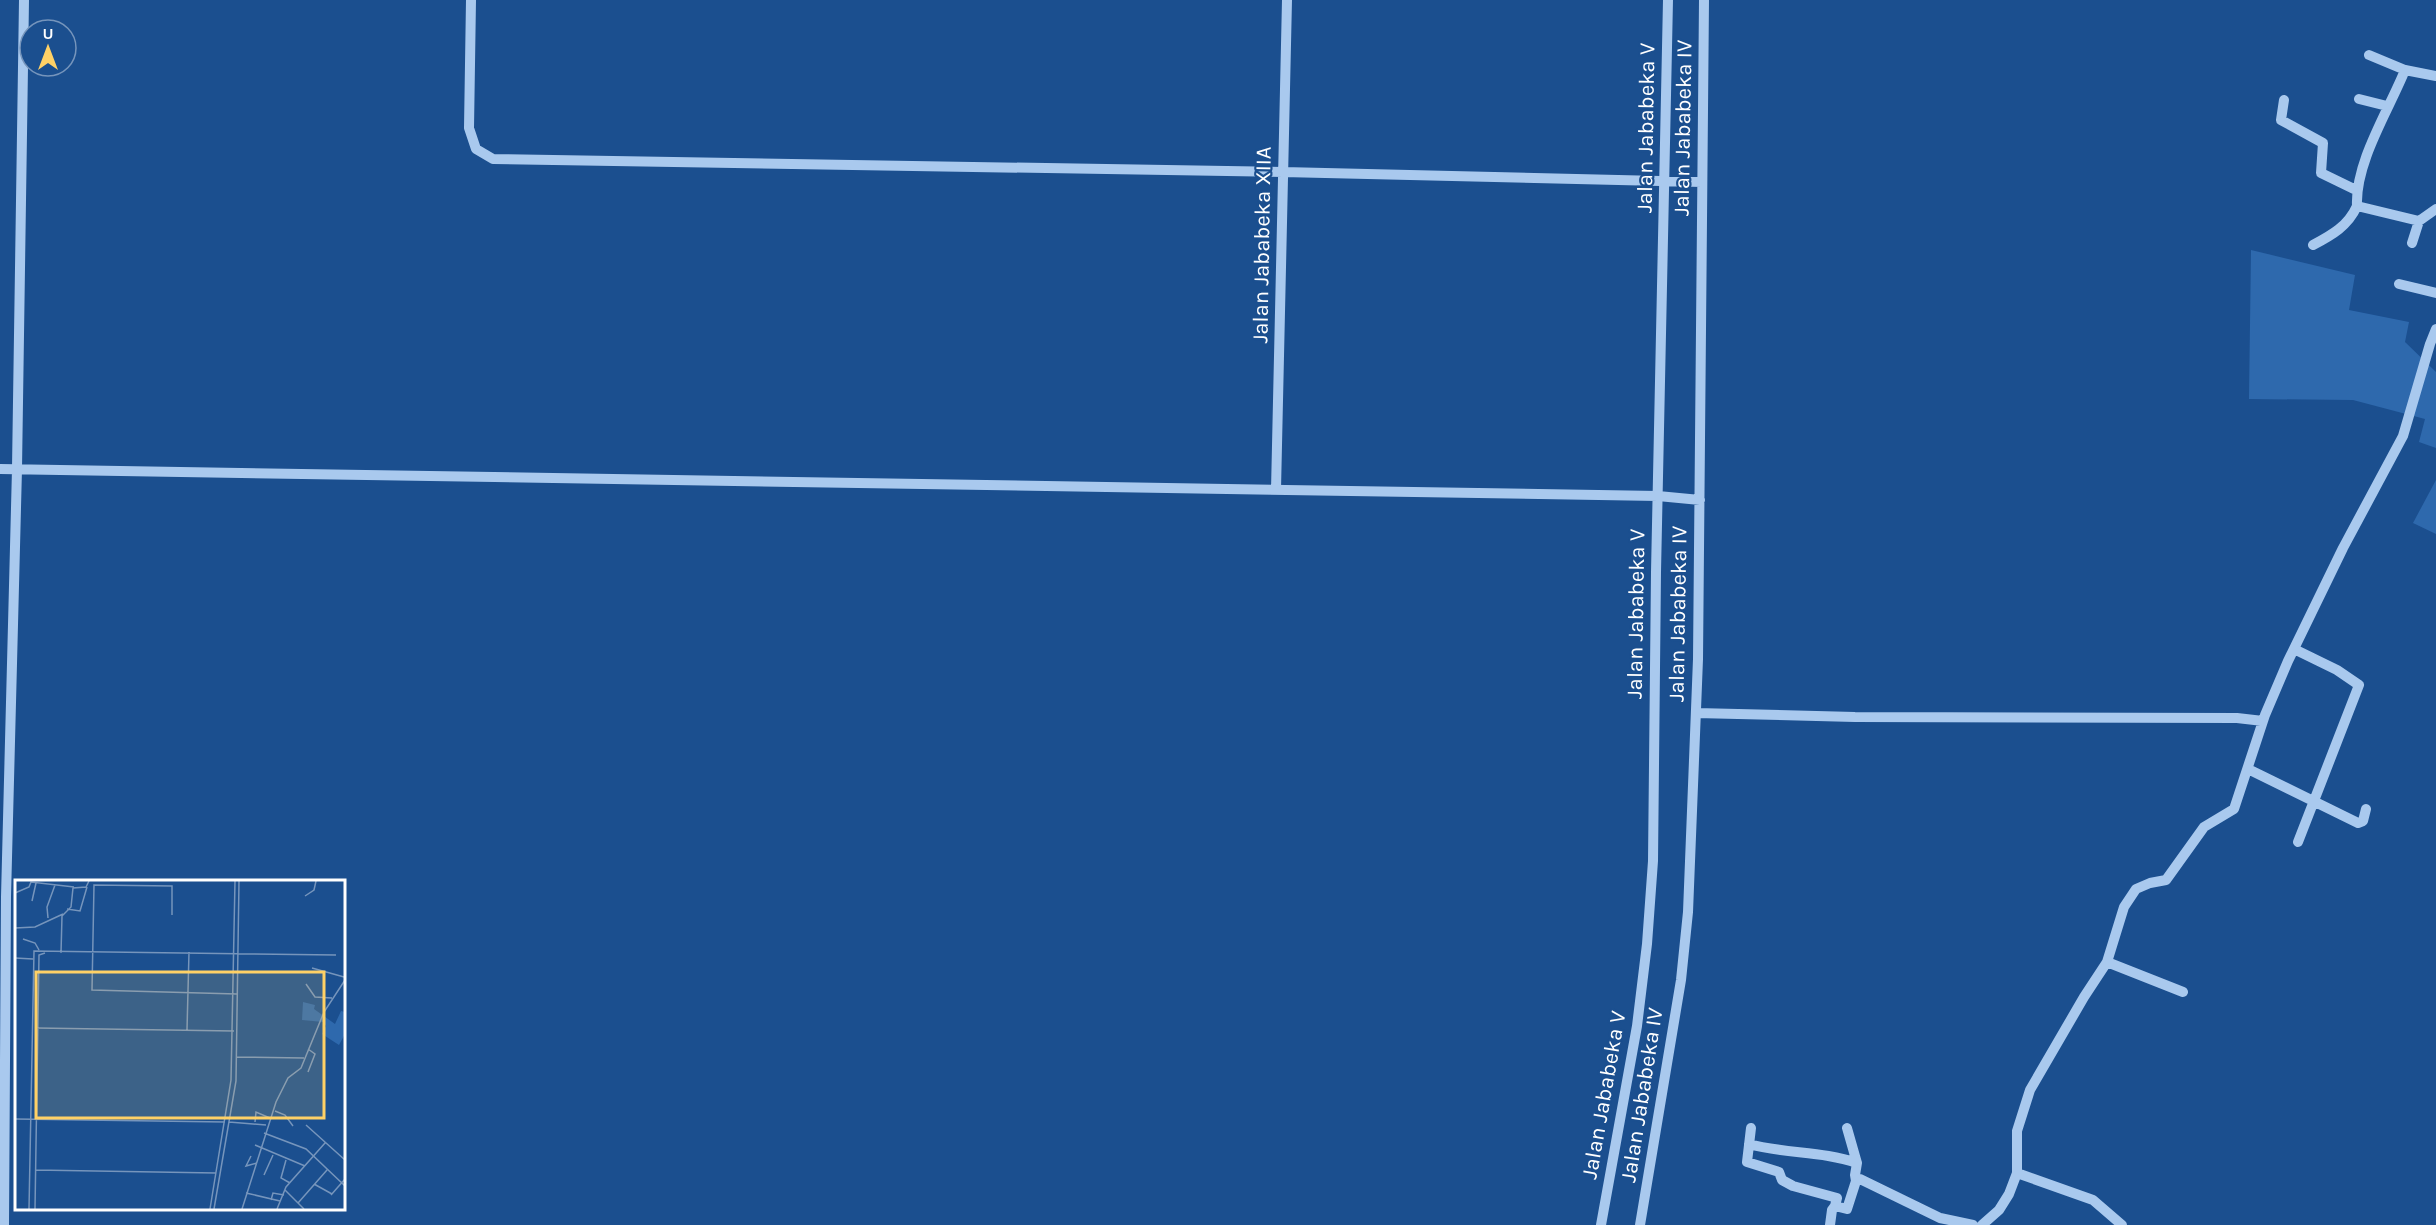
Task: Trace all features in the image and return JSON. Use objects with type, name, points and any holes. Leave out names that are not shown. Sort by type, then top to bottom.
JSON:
[{"type":"street","points":[[4,1225],[10,469],[24,0]]},
{"type":"street","points":[[471,0],[469,128],[476,149],[494,159],[1283,172],[1702,183]]},
{"type":"street","name":"Jalan Jababeka XIIA","points":[[1276,490],[1287,0]]},
{"type":"street","name":"Jalan Jababeka V","points":[[1601,1225],[1637,1026],[1650,912],[1653,861],[1668,0]]},
{"type":"street","name":"Jalan Jababeka IV","points":[[1640,1225],[1685,949],[1696,713],[1704,0]]},
{"type":"street","points":[[2369,55],[2405,70],[2436,76]]},
{"type":"street","points":[[2313,245],[2339,229],[2349,220],[2357,206],[2356,190],[2387,106],[2393,101],[2405,70]]},
{"type":"street","points":[[2359,99],[2387,106]]},
{"type":"street","points":[[2284,100],[2281,120],[2324,143],[2321,173],[2356,190]]},
{"type":"street","points":[[2357,206],[2419,221]]},
{"type":"street","points":[[2412,243],[2419,221],[2436,209]]},
{"type":"street","points":[[2399,284],[2436,293]]},
{"type":"street","points":[[1982,1225],[2005,1201],[2016,1173],[2016,1138],[2030,1090],[2084,997],[2107,963],[2124,907],[2133,893],[2142,886],[2166,880],[2204,827],[2234,809],[2263,721],[2294,649],[2343,549],[2403,436],[2436,329]]},
{"type":"street","points":[[10,469],[1658,496],[1700,500]]},
{"type":"street","points":[[2294,649],[2337,670],[2359,685],[2298,842]]},
{"type":"street","points":[[1696,713],[1855,717],[2219,718],[2263,721]]},
{"type":"street","points":[[2248,769],[2360,823],[2363,821],[2366,809]]},
{"type":"street","points":[[2107,963],[2183,992]]},
{"type":"street","points":[[1751,1128],[1747,1160],[1779,1172],[1782,1180],[1792,1186],[1838,1198],[1832,1210],[1830,1225]]},
{"type":"street","points":[[1835,1206],[1847,1209],[1856,1181],[1857,1163],[1847,1128]]},
{"type":"street","points":[[1749,1144],[1785,1151],[1823,1154],[1857,1163]]},
{"type":"street","points":[[2016,1173],[2093,1200],[2122,1225]]},
{"type":"street","points":[[1856,1181],[1861,1179],[1940,1218],[1972,1225]]},
{"type":"shaded area","points":[[2251,250],[2355,275],[2349,310],[2409,322],[2405,342],[2436,372],[2436,448],[2419,442],[2425,419],[2353,400],[2249,399]]},
{"type":"shaded area","points":[[2436,480],[2436,534],[2413,523]]}]
